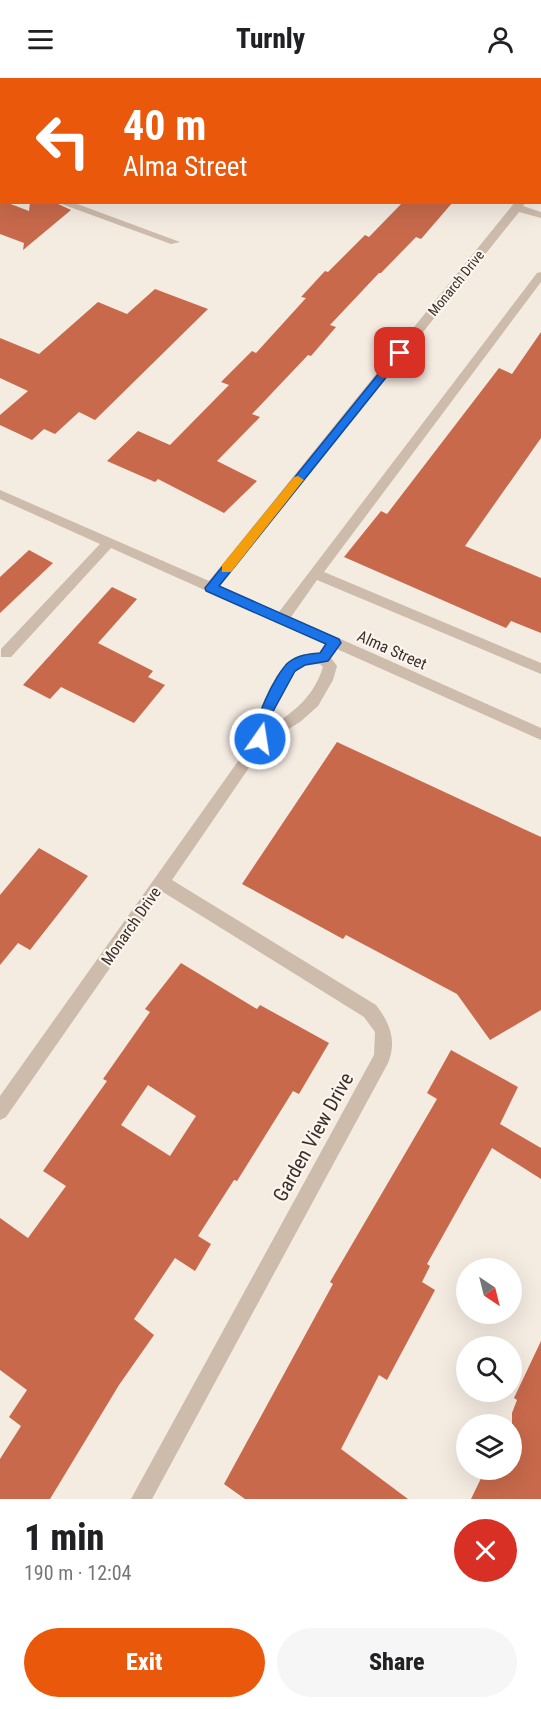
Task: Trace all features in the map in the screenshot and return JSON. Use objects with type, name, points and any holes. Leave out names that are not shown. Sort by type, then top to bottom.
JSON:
[{"type":"street","points":[[67,204],[175,242]]},
{"type":"street","points":[[519,205],[541,215]]},
{"type":"street","name":"Monarch Drive","points":[[211,588],[519,205]]},
{"type":"street","points":[[281,620],[541,275]]},
{"type":"street","name":"Alma Street","points":[[0,495],[541,734]]},
{"type":"street","points":[[6,653],[108,543]]},
{"type":"street","points":[[315,573],[541,669]]},
{"type":"street","points":[[324,658],[334,643]]},
{"type":"street","name":"Monarch Drive","points":[[3,1100],[161,882],[260,739],[299,717],[313,701],[326,683],[330,666],[324,658],[302,660],[291,667],[263,717],[260,739]]},
{"type":"street","name":"Garden View Drive","points":[[141,1499],[382,1057],[386,1045],[382,1025],[370,1011],[161,882]]},
{"type":"building","points":[[0,204],[11,204],[29,211],[30,204],[58,204],[71,210],[23,250],[24,243],[0,234]]},
{"type":"building","points":[[401,204],[451,204],[421,239],[416,237],[330,325],[336,327],[311,356],[308,355],[252,414],[260,417],[217,461],[257,481],[224,513],[158,479],[155,482],[107,461],[138,431],[170,445],[229,385],[221,382],[252,351],[256,353],[306,298],[301,297],[325,271],[328,272],[365,235],[369,237]]},
{"type":"building","points":[[155,289],[208,309],[95,420],[79,412],[55,434],[44,429],[32,440],[0,425],[0,415],[28,391],[0,378],[0,338],[39,354],[98,302],[127,314]]},
{"type":"building","points":[[541,332],[541,438],[465,546],[541,578],[541,633],[511,621],[506,628],[344,557],[381,511],[387,514],[499,368],[512,374]]},
{"type":"building","points":[[29,550],[53,563],[0,613],[0,577]]},
{"type":"building","points":[[112,587],[137,599],[98,643],[153,671],[148,677],[165,685],[134,723],[61,687],[50,699],[23,685]]},
{"type":"building","points":[[337,742],[541,837],[541,1010],[490,1040],[457,994],[346,935],[343,939],[242,884]]},
{"type":"building","points":[[39,848],[88,876],[30,950],[18,943],[0,965],[0,895]]},
{"type":"building","points":[[181,963],[257,1009],[260,1005],[329,1043],[299,1094],[293,1091],[237,1181],[234,1180],[198,1236],[211,1244],[195,1271],[175,1258],[134,1319],[154,1335],[119,1385],[50,1499],[0,1499],[0,1459],[21,1426],[9,1417],[27,1390],[0,1370],[0,1218],[28,1238],[66,1186],[43,1171],[107,1081],[103,1079],[150,1012],[145,1009]],"holes":[[[148,1085],[196,1116],[170,1156],[121,1125]]]},
{"type":"building","points":[[451,1050],[518,1087],[500,1124],[541,1148],[541,1179],[492,1148],[427,1264],[430,1266],[422,1282],[435,1290],[387,1380],[379,1375],[341,1449],[408,1499],[245,1499],[224,1484],[333,1284],[330,1282],[437,1099],[427,1093]]},
{"type":"building","points":[[541,1341],[541,1499],[471,1499],[480,1480],[522,1480],[522,1414],[512,1413],[516,1402],[522,1402],[522,1381]]},
{"type":"slow traffic","points":[[226,568],[298,480]]},
{"type":"route","points":[[260,739],[263,717],[291,667],[302,660],[324,658],[334,643],[211,588],[400,353]]}]
